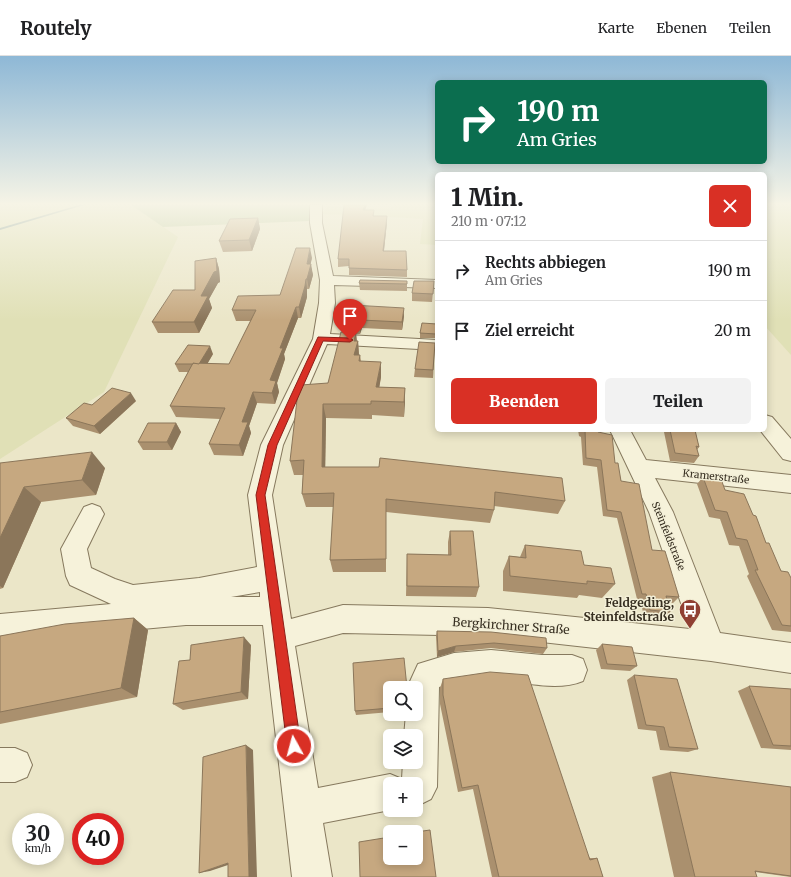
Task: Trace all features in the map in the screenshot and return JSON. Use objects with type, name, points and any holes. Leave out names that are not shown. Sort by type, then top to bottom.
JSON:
[{"type":"street","points":[[312,877],[260,495],[272,445],[277,432],[321,339],[327,303],[327,280],[320,243]]},
{"type":"street","points":[[327,280],[435,284]]},
{"type":"street","points":[[321,339],[435,345]]},
{"type":"street","points":[[767,424],[791,453]]},
{"type":"street","name":"Steinfeldstraße","points":[[621,432],[661,512],[711,646]]},
{"type":"street","name":"Kramerstraße","points":[[640,468],[791,484]]},
{"type":"street","points":[[92,514],[74,549],[79,576],[111,591],[132,598],[198,591],[272,576]]},
{"type":"street","name":"Bergkirchner Straße","points":[[0,628],[186,611],[278,623],[344,619],[481,622],[557,628],[711,646],[791,658]]},
{"type":"street","points":[[416,777],[424,687],[429,674],[454,668],[491,665],[542,670],[572,670]]},
{"type":"street","points":[[302,808],[383,794]]},
{"type":"green space","points":[[0,243],[175,243],[104,392],[0,459]]},
{"type":"green space","points":[[435,243],[435,245],[420,244]]},
{"type":"green space","points":[[767,243],[791,243],[791,355],[767,328]]},
{"type":"building","points":[[340,243],[384,243],[383,251],[406,251],[407,270],[349,268],[349,259],[338,259]]},
{"type":"building","points":[[296,248],[310,248],[307,264],[311,264],[299,307],[296,307],[280,348],[283,348],[270,380],[276,381],[272,393],[253,392],[242,422],[248,422],[239,445],[209,444],[225,408],[170,406],[193,363],[229,364],[256,310],[232,310],[238,296],[280,295]]},
{"type":"building","points":[[216,258],[217,271],[214,272],[201,296],[208,296],[194,322],[152,322],[173,290],[195,290],[195,261]]},
{"type":"building","points":[[360,280],[407,281],[407,284],[359,283]]},
{"type":"building","points":[[414,281],[434,281],[433,294],[412,293]]},
{"type":"building","points":[[352,305],[404,308],[402,322],[361,320],[360,326],[345,325]]},
{"type":"building","points":[[422,323],[435,324],[435,334],[420,333]]},
{"type":"building","points":[[341,332],[356,333],[354,341],[358,341],[354,355],[360,355],[359,361],[381,362],[376,387],[405,388],[404,402],[371,401],[371,404],[323,404],[322,467],[379,467],[380,458],[562,478],[565,501],[495,492],[494,510],[386,499],[386,559],[330,560],[334,493],[302,494],[304,460],[290,461],[298,391],[301,385],[328,383]]},
{"type":"building","points":[[419,342],[435,343],[433,370],[415,369]]},
{"type":"building","points":[[188,345],[210,346],[199,364],[175,364]]},
{"type":"building","points":[[112,388],[131,393],[94,426],[66,418],[84,403],[92,405]]},
{"type":"building","points":[[148,423],[176,423],[167,442],[138,442]]},
{"type":"building","points":[[585,432],[598,432],[612,435],[615,463],[618,463],[621,481],[639,484],[652,550],[665,551],[679,597],[666,596],[670,612],[650,610],[646,594],[642,594],[621,512],[607,510],[601,460],[586,458]]},
{"type":"building","points":[[670,432],[695,432],[699,447],[696,446],[699,456],[675,453]]},
{"type":"building","points":[[92,452],[82,480],[24,487],[0,538],[0,463]]},
{"type":"building","points":[[703,477],[721,479],[725,490],[744,494],[753,515],[756,516],[766,543],[769,543],[781,571],[788,572],[791,578],[791,626],[782,625],[755,570],[758,570],[747,540],[736,538],[727,512],[715,510]]},
{"type":"building","points":[[450,531],[473,531],[479,587],[407,586],[407,554],[451,555]]},
{"type":"building","points":[[525,545],[581,551],[584,565],[611,568],[615,584],[587,581],[587,584],[510,576],[509,556],[526,558]]},
{"type":"building","points":[[134,618],[121,688],[0,712],[0,636],[65,624]]},
{"type":"building","points":[[437,631],[491,632],[546,638],[547,648],[494,643],[456,646],[438,651]]},
{"type":"building","points":[[244,637],[241,692],[173,704],[179,661],[190,660],[191,645]]},
{"type":"building","points":[[602,644],[632,647],[637,666],[607,664]]},
{"type":"building","points":[[404,658],[406,681],[383,681],[383,709],[355,711],[353,663]]},
{"type":"building","points":[[490,672],[528,675],[590,860],[597,858],[603,877],[499,877],[478,785],[462,788],[443,695],[443,679]]},
{"type":"building","points":[[634,675],[677,679],[698,749],[669,747],[664,727],[646,725]]},
{"type":"building","points":[[749,686],[791,689],[791,746],[773,745]]},
{"type":"building","points":[[246,745],[249,877],[228,877],[228,863],[199,873],[203,757]]},
{"type":"building","points":[[670,772],[791,787],[791,876],[755,871],[757,877],[695,877]]},
{"type":"building","points":[[430,830],[436,877],[360,877],[359,842],[383,838],[383,865],[423,865],[423,831]]},
{"type":"place","name":"Feldgeding, Steinfeldstraße","points":[[690,630]]},
{"type":"route","points":[[294,746],[260,495],[272,445],[321,339],[350,340]]}]
